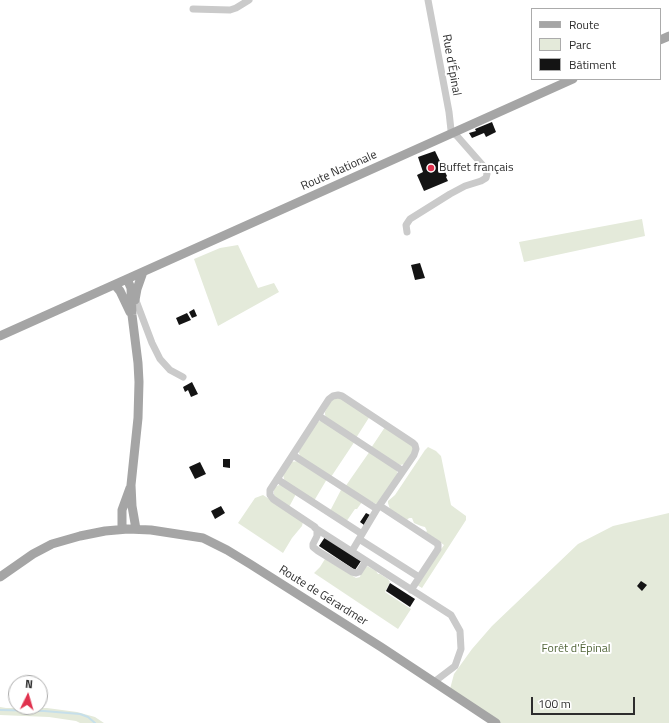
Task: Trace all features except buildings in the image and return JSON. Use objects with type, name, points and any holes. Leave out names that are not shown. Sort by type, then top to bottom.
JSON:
[{"type":"main road","name":"Route Nationale","points":[[0,336],[571,80]]},
{"type":"main road","points":[[132,315],[137,289],[143,272]]},
{"type":"main road","points":[[126,280],[131,288],[132,315],[139,382],[138,418],[131,485],[132,506],[136,529]]},
{"type":"main road","points":[[115,285],[120,290],[132,315]]},
{"type":"main road","points":[[122,529],[122,510],[131,485]]},
{"type":"main road","name":"Route de Gérardmer","points":[[0,577],[32,554],[52,544],[104,531],[136,529],[203,538],[227,550],[496,723]]},
{"type":"street","points":[[193,9],[230,10],[249,0]]},
{"type":"street","name":"Rue d’Épinal","points":[[428,0],[451,130],[453,133]]},
{"type":"street","points":[[407,232],[406,224],[410,219],[450,194],[465,186],[486,178],[486,169],[453,133]]},
{"type":"street","points":[[135,298],[152,343],[160,358],[170,370],[183,377]]},
{"type":"street","points":[[352,551],[379,507],[416,452],[415,445],[413,443],[342,396],[338,395],[329,399],[270,490],[270,494],[272,499],[366,561],[451,615],[460,631],[461,649],[455,666],[434,682]]},
{"type":"street","points":[[319,416],[404,471]]},
{"type":"street","points":[[294,455],[438,544],[438,549],[412,590]]},
{"type":"street","points":[[277,480],[419,577]]},
{"type":"street","points":[[315,527],[317,530],[317,536],[313,547],[318,551],[356,573],[359,572],[366,561]]},
{"type":"green space","points":[[642,219],[645,236],[524,262],[519,242]]},
{"type":"green space","points":[[238,245],[258,288],[274,283],[279,292],[218,326],[194,259],[220,248]]},
{"type":"green space","points":[[338,397],[370,416],[356,438],[325,415],[325,412],[332,399]]},
{"type":"green space","points":[[323,421],[355,441],[331,477],[300,456],[299,453],[317,422]]},
{"type":"green space","points":[[385,427],[411,443],[414,450],[405,464],[400,465],[371,448]]},
{"type":"green space","points":[[428,447],[436,451],[441,456],[451,505],[466,516],[466,520],[422,588],[417,585],[444,545],[426,532],[425,527],[414,523],[412,518],[407,520],[390,509],[388,501],[395,495]]},
{"type":"green space","points":[[370,451],[396,469],[398,474],[380,503],[376,504],[345,487]]},
{"type":"green space","points":[[298,461],[327,479],[314,501],[284,479],[283,474],[291,462]]},
{"type":"green space","points":[[281,484],[296,494],[289,507],[274,495],[275,487]]},
{"type":"green space","points":[[342,488],[362,502],[346,522],[330,511]]},
{"type":"green space","points":[[263,495],[303,522],[302,526],[292,538],[283,553],[238,523],[255,498]]},
{"type":"green space","name":"Forêt d'Épinal","points":[[669,513],[669,723],[500,723],[450,689],[454,674],[472,649],[492,626],[578,544],[613,526]]},
{"type":"green space","points":[[325,559],[356,578],[360,577],[364,568],[367,566],[388,579],[390,582],[385,592],[411,609],[398,629],[314,573]]},
{"type":"green space","points":[[0,707],[8,708],[8,715],[48,715],[48,708],[77,712],[95,717],[104,723],[80,723],[76,721],[49,717],[0,715]]},
{"type":"waterway","points":[[0,710],[80,714],[88,717],[95,723]]},
{"type":"place","name":"Buffet français","points":[[431,168]]}]
